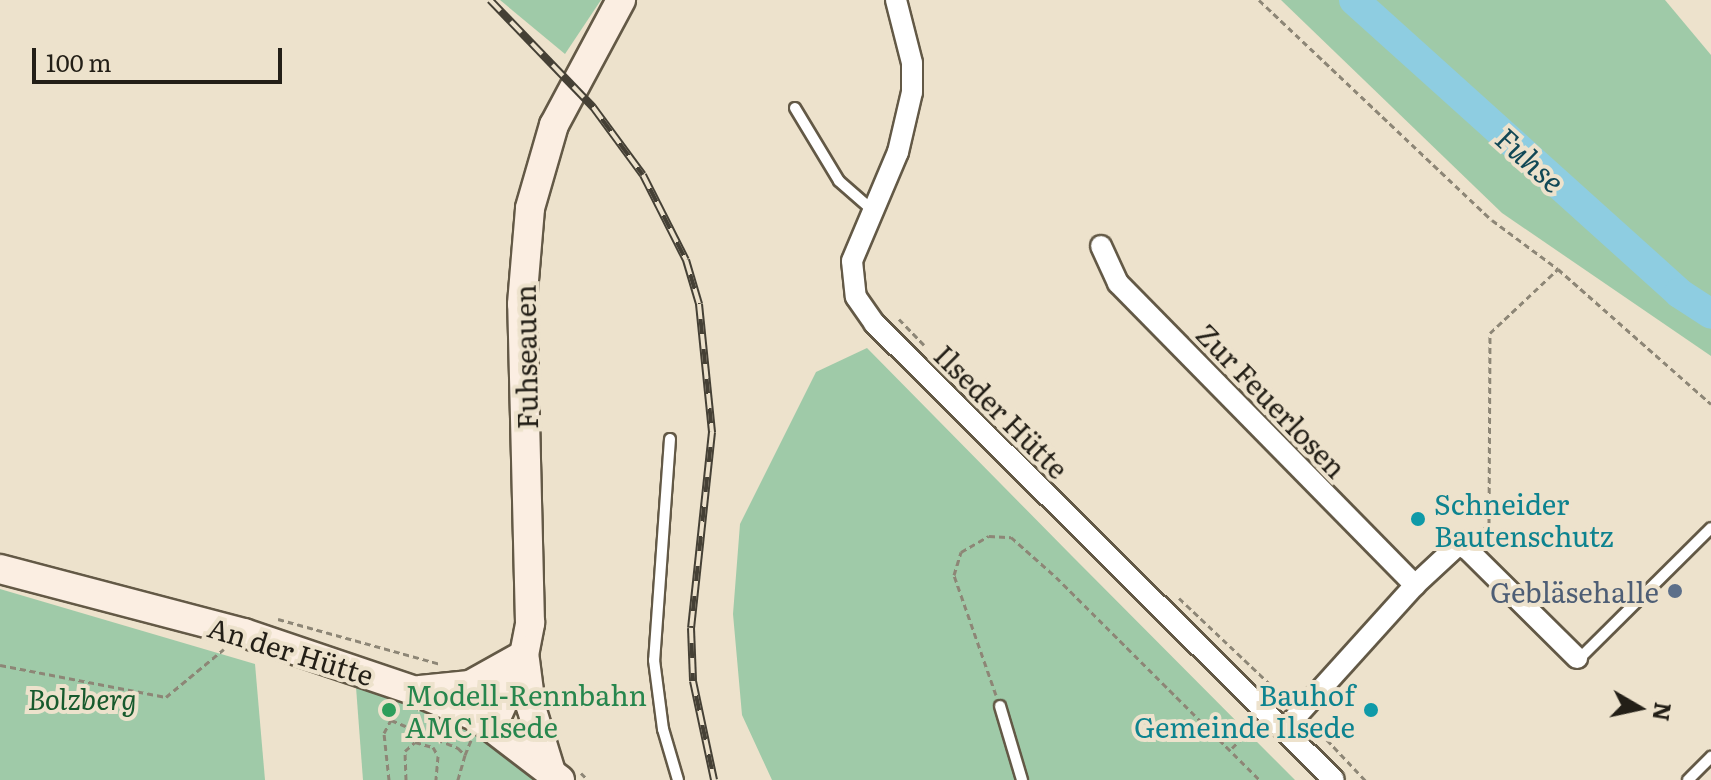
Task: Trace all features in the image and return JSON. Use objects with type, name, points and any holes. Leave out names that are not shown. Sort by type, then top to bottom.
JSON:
[{"type":"street","name":"Fuhseauen","points":[[492,727],[524,655],[530,623],[522,304],[530,208],[554,125],[621,0]]},
{"type":"street","name":"Ilseder Hütte","points":[[896,0],[912,63],[912,92],[898,152],[871,209],[852,261],[856,297],[874,323],[1334,780]]},
{"type":"street","name":"Zur Feuerlosen","points":[[1101,246],[1118,283],[1415,585]]},
{"type":"street","points":[[1284,730],[1415,585],[1458,545],[1467,549],[1577,658]]},
{"type":"street","name":"An der Hütte","points":[[0,569],[244,633],[415,691],[492,727],[556,776]]},
{"type":"street","points":[[415,691],[470,685],[524,655],[531,707],[556,776]]},
{"type":"lane","points":[[795,108],[839,181],[871,209]]},
{"type":"lane","points":[[670,439],[654,660],[663,729],[678,780]]},
{"type":"lane","points":[[1577,658],[1580,662],[1711,528]]},
{"type":"lane","points":[[1000,706],[1022,780]]},
{"type":"lane","points":[[1688,780],[1711,757]]},
{"type":"path","points":[[1259,0],[1492,220],[1558,269],[1711,404]]},
{"type":"path","points":[[1467,549],[1489,523],[1490,333],[1558,269]]},
{"type":"path","points":[[893,314],[926,347]]},
{"type":"path","points":[[1000,706],[954,575],[961,552],[989,536],[1011,537],[1260,780]]},
{"type":"path","points":[[1172,592],[1302,712],[1365,780]]},
{"type":"path","points":[[0,665],[166,697],[244,633]]},
{"type":"path","points":[[389,780],[384,733],[391,720],[458,748],[465,755],[458,780]]},
{"type":"path","points":[[1231,749],[1243,737],[1235,729],[1242,723]]},
{"type":"path","points":[[406,780],[405,751],[425,742],[438,756],[436,780]]},
{"type":"green space","points":[[500,0],[601,0],[565,54]]},
{"type":"green space","points":[[1281,0],[1665,0],[1711,55],[1711,356],[1502,213]]},
{"type":"green space","points":[[867,348],[1295,780],[772,780],[742,715],[733,614],[740,524],[816,372]]},
{"type":"green space","name":"Bolzberg","points":[[0,589],[255,664],[265,780],[0,780]]},
{"type":"green space","name":"Modell-Rennbahn AMC Ilsede","points":[[356,687],[486,733],[542,780],[363,780]]},
{"type":"waterway","name":"Fuhse","points":[[1354,0],[1679,293],[1711,314]]},
{"type":"railway","points":[[490,0],[593,107],[643,175],[686,260],[699,304],[712,432],[691,628],[693,681],[714,780]]},
{"type":"place","name":"Schneider Bautenschutz","points":[[1418,519]]},
{"type":"place","name":"Gebläsehalle","points":[[1675,591]]},
{"type":"place","name":"Modell-Rennbahn AMC Ilsede","points":[[389,710]]},
{"type":"place","name":"Bauhof Gemeinde Ilsede","points":[[1371,710]]}]
